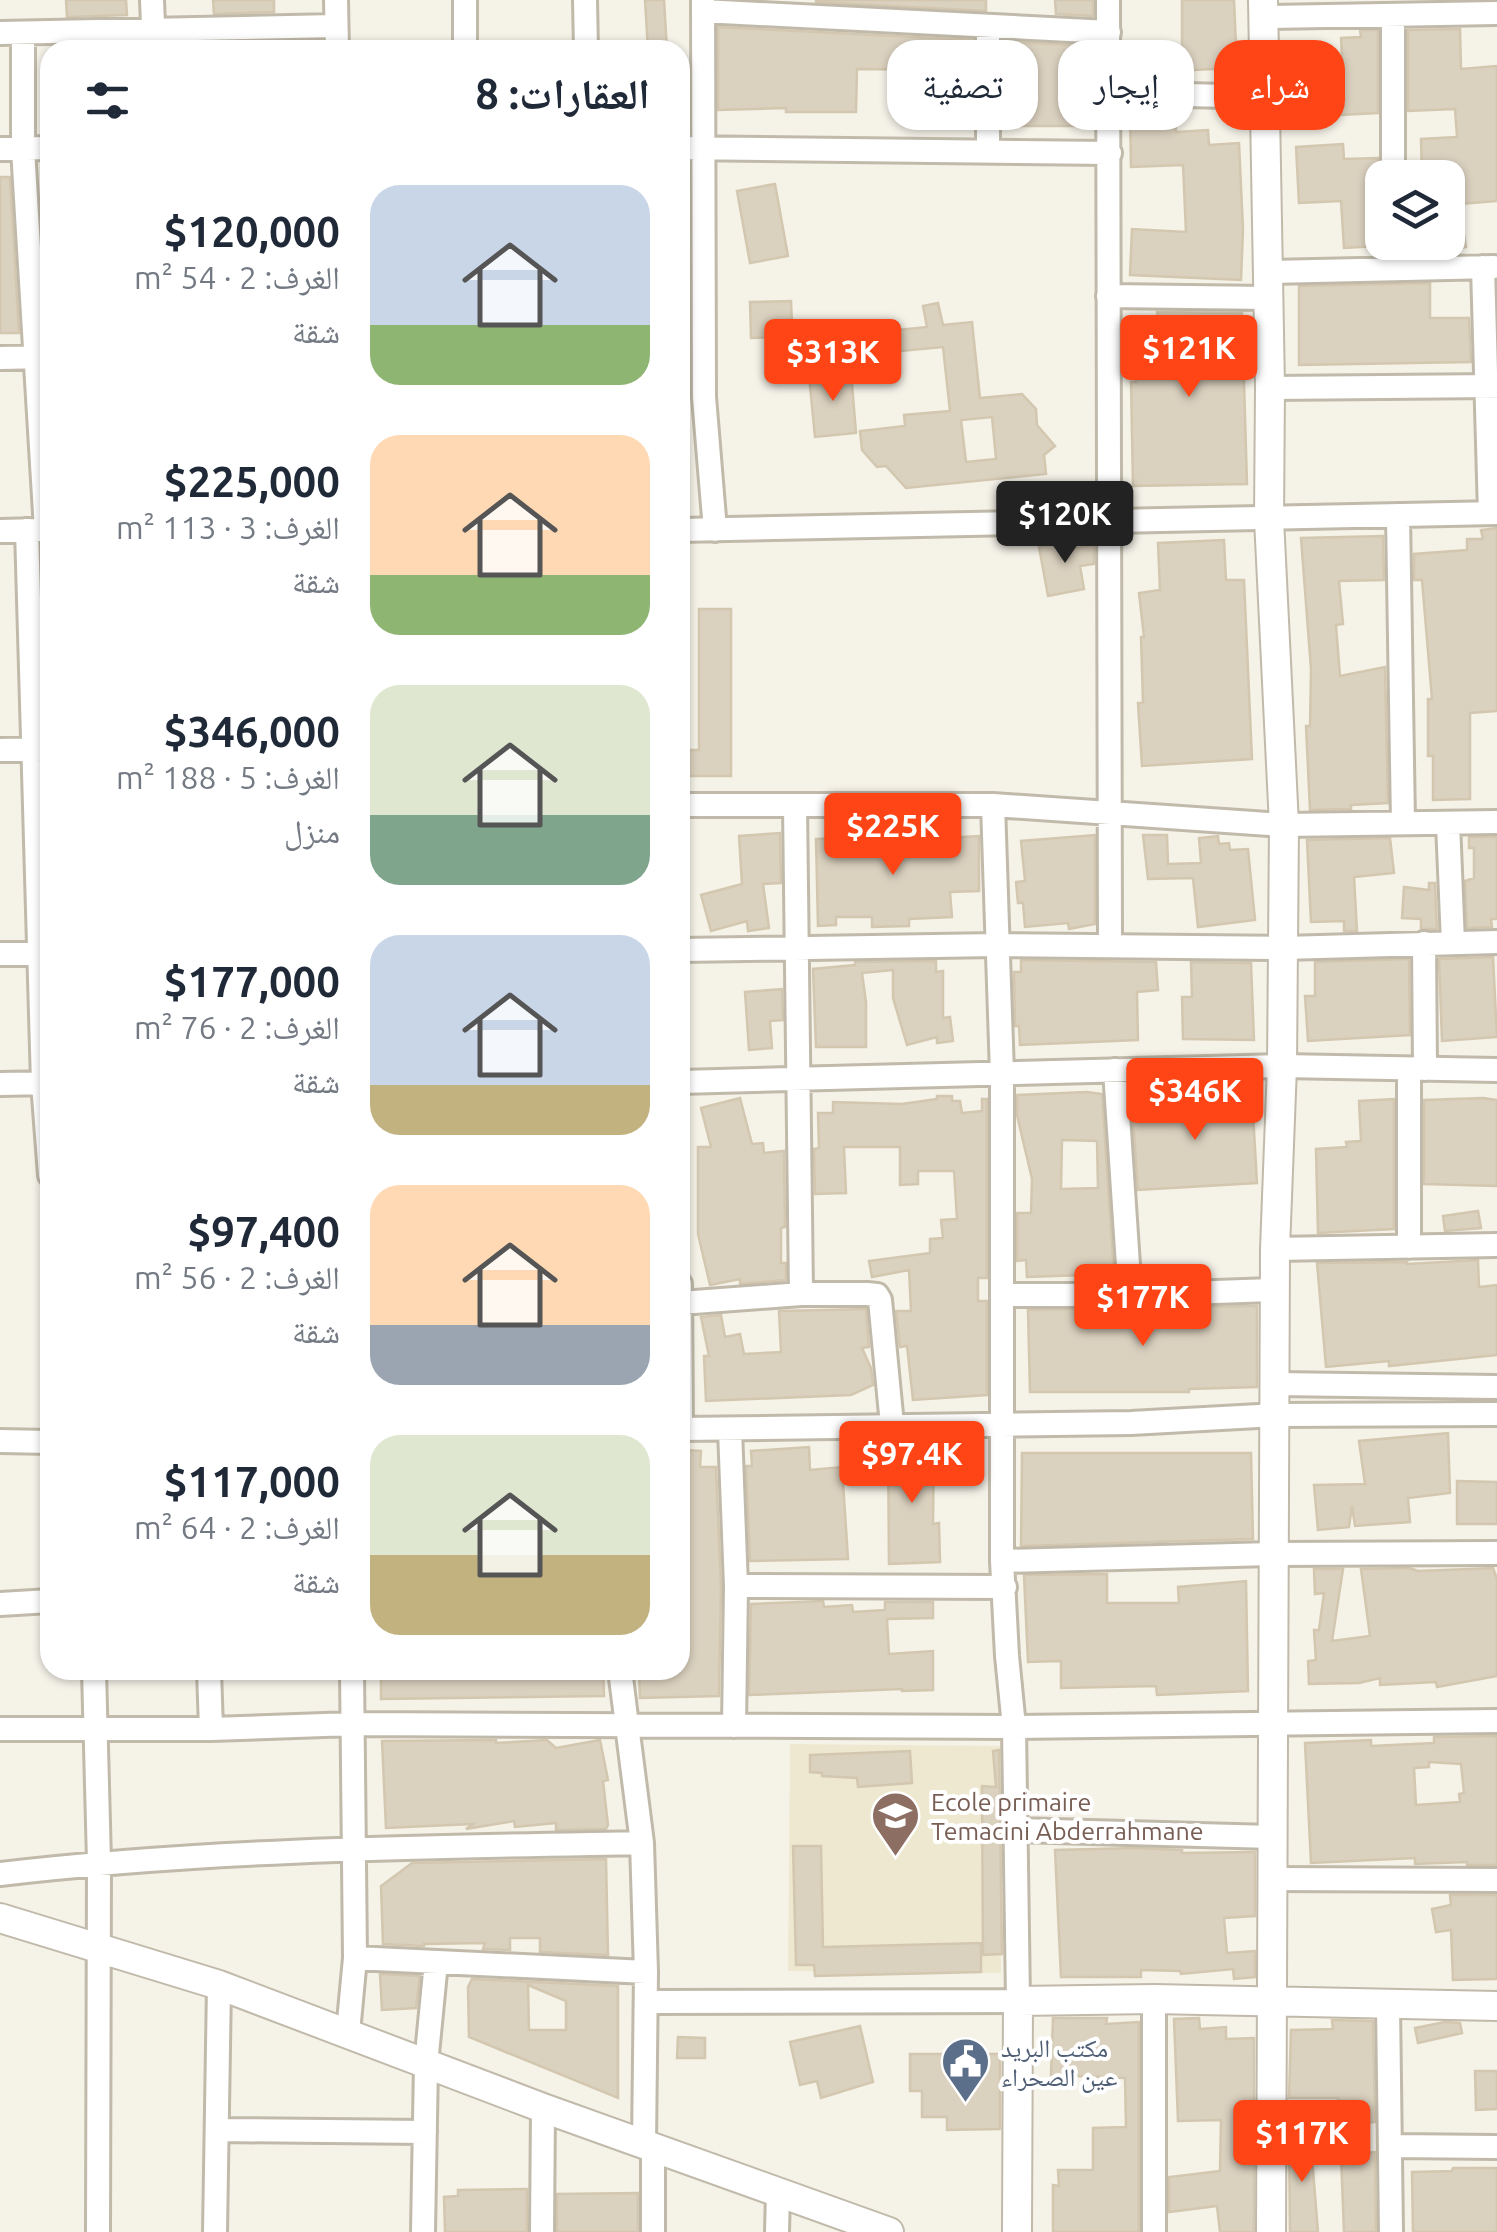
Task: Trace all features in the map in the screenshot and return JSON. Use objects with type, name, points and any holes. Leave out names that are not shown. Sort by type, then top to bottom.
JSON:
[{"type":"street","points":[[152,0],[154,39]]},
{"type":"street","points":[[40,332],[11,149],[12,33],[154,39],[337,38],[336,0]]},
{"type":"street","points":[[465,0],[465,40]]},
{"type":"street","points":[[585,0],[586,40]]},
{"type":"street","points":[[1108,0],[1109,40]]},
{"type":"street","points":[[715,530],[692,397],[691,147],[703,5],[905,11],[988,26],[1109,32]]},
{"type":"street","points":[[1264,40],[1263,8],[1393,15],[1497,14]]},
{"type":"street","points":[[1393,15],[1394,160]]},
{"type":"street","points":[[988,26],[988,151]]},
{"type":"street","points":[[1110,130],[1110,946]]},
{"type":"street","points":[[1266,130],[1270,518],[1284,825],[1282,1066],[1274,1249],[1271,2232]]},
{"type":"street","points":[[691,147],[1110,152]]},
{"type":"street","points":[[11,149],[40,148]]},
{"type":"street","points":[[1394,260],[1394,269]]},
{"type":"street","points":[[690,530],[1493,513],[1490,267],[1394,269],[1268,285],[1108,296]]},
{"type":"street","points":[[0,358],[40,357]]},
{"type":"street","points":[[1270,388],[1490,386]]},
{"type":"street","points":[[1398,516],[1402,823]]},
{"type":"street","points":[[0,531],[40,530]]},
{"type":"street","points":[[0,750],[40,749]]},
{"type":"street","points":[[690,805],[993,805],[1284,825],[1497,822]]},
{"type":"street","points":[[794,805],[801,1294]]},
{"type":"street","points":[[993,805],[1005,1295],[1002,1561],[1018,1830],[1017,2232]]},
{"type":"street","points":[[1448,823],[1452,943]]},
{"type":"street","points":[[690,950],[997,944],[1284,948],[1497,942]]},
{"type":"street","points":[[1409,1247],[1424,943]]},
{"type":"street","points":[[0,954],[40,954]]},
{"type":"street","points":[[690,1082],[1282,1066],[1497,1070]]},
{"type":"street","points":[[1115,1070],[1130,1295]]},
{"type":"street","points":[[0,1084],[40,1083]]},
{"type":"street","points":[[1274,1249],[1497,1245]]},
{"type":"street","points":[[1005,1295],[1275,1290]]},
{"type":"street","points":[[690,1294],[876,1295],[880,1300],[892,1425]]},
{"type":"street","points":[[1276,1384],[1497,1386]]},
{"type":"street","points":[[690,1429],[1132,1423],[1276,1415],[1497,1414]]},
{"type":"street","points":[[730,1430],[736,1586],[734,1726]]},
{"type":"street","points":[[0,1441],[40,1442]]},
{"type":"street","points":[[1002,1561],[1497,1553]]},
{"type":"street","points":[[736,1586],[1005,1586]]},
{"type":"street","points":[[0,1604],[40,1602]]},
{"type":"street","points":[[95,1680],[99,1862],[98,2232]]},
{"type":"street","points":[[210,1680],[211,1729]]},
{"type":"street","points":[[348,2032],[355,1958],[352,1680]]},
{"type":"street","points":[[621,1680],[642,1844],[654,2232]]},
{"type":"street","points":[[0,1728],[211,1729],[352,1724],[1014,1727],[1497,1721]]},
{"type":"street","points":[[1018,1830],[1273,1837]]},
{"type":"street","points":[[0,1874],[99,1862],[354,1848],[642,1844]]},
{"type":"street","points":[[1272,1879],[1497,1880]]},
{"type":"street","points":[[0,1918],[219,1985],[543,2108],[889,2232]]},
{"type":"street","points":[[355,1958],[646,1972]]},
{"type":"street","points":[[423,2232],[426,2064],[436,1962]]},
{"type":"street","points":[[215,2232],[219,1985]]},
{"type":"street","points":[[1154,1999],[1154,2232]]},
{"type":"street","points":[[646,2002],[1154,1999],[1497,2006]]},
{"type":"street","points":[[1388,2006],[1392,2232]]},
{"type":"street","points":[[542,2232],[543,2108]]},
{"type":"street","points":[[216,2130],[425,2132]]},
{"type":"street","points":[[1392,2146],[1497,2147]]},
{"type":"street","points":[[777,2232],[778,2192]]},
{"type":"shaded area","name":"Ecole primaire Temacini Abderrahmane","points":[[790,1744],[1003,1746],[1001,1973],[788,1971]]},
{"type":"building","points":[[66,0],[126,0],[127,15],[67,17]]},
{"type":"building","points":[[213,0],[274,0],[274,12],[214,14]]},
{"type":"building","points":[[645,0],[664,0],[666,40],[647,40]]},
{"type":"building","points":[[986,0],[986,11],[816,2]]},
{"type":"building","points":[[1055,0],[1093,0],[1093,16],[1056,14]]},
{"type":"building","points":[[1182,0],[1234,0],[1236,40],[1214,40],[1214,69],[1194,70],[1194,40],[1182,40]]},
{"type":"building","points":[[718,27],[973,40],[887,40],[887,69],[857,69],[856,112],[718,110]]},
{"type":"building","points":[[1460,29],[1461,69],[1497,66],[1497,201],[1465,204],[1465,160],[1422,160],[1421,139],[1457,137],[1455,109],[1408,111],[1408,30]]},
{"type":"building","points":[[1360,30],[1378,30],[1378,113],[1345,115],[1345,40],[1341,38],[1361,37]]},
{"type":"building","points":[[1038,43],[1058,44],[1058,126],[1038,126]]},
{"type":"building","points":[[1130,130],[1208,130],[1209,145],[1239,143],[1241,280],[1130,275],[1132,229],[1186,232],[1183,165],[1131,167]]},
{"type":"building","points":[[1343,144],[1344,159],[1378,158],[1365,160],[1365,247],[1344,248],[1341,201],[1299,203],[1296,147]]},
{"type":"building","points":[[0,177],[10,177],[19,333],[0,333]]},
{"type":"building","points":[[775,184],[788,256],[750,263],[737,191]]},
{"type":"building","points":[[1430,283],[1430,318],[1469,318],[1471,362],[1299,365],[1299,286]]},
{"type":"building","points":[[791,301],[792,324],[781,324],[782,337],[751,338],[750,302]]},
{"type":"building","points":[[938,303],[943,325],[972,322],[980,398],[1022,394],[1036,409],[1037,425],[1055,446],[1044,455],[1046,474],[906,488],[886,466],[877,467],[862,450],[860,431],[905,426],[904,415],[950,411],[943,347],[880,353],[878,332],[927,327],[923,306]],"holes":[[[992,417],[996,459],[966,462],[961,420]]]},
{"type":"building","points":[[1157,312],[1242,313],[1247,484],[1133,486],[1133,318],[1158,317]]},
{"type":"building","points":[[851,372],[856,433],[815,437],[809,376]]},
{"type":"building","points":[[1497,528],[1497,711],[1470,713],[1470,799],[1433,800],[1433,756],[1428,756],[1428,699],[1432,699],[1422,580],[1414,580],[1414,554],[1467,550],[1467,539],[1483,539],[1481,530]]},
{"type":"building","points":[[1383,536],[1384,580],[1339,581],[1343,624],[1336,625],[1340,676],[1385,667],[1388,803],[1310,810],[1306,726],[1310,726],[1311,669],[1301,538]]},
{"type":"building","points":[[1075,540],[1077,548],[1094,545],[1094,564],[1080,566],[1084,589],[1048,596],[1039,547]]},
{"type":"building","points":[[1224,540],[1226,580],[1244,580],[1252,759],[1142,766],[1138,703],[1143,703],[1144,637],[1139,593],[1160,590],[1158,543]]},
{"type":"building","points":[[699,609],[731,609],[731,776],[690,776],[690,750],[699,750]]},
{"type":"building","points":[[780,833],[781,883],[763,884],[769,928],[748,931],[747,921],[711,931],[701,895],[742,884],[739,836]]},
{"type":"building","points":[[1095,835],[1095,924],[1069,929],[1068,923],[1025,927],[1016,882],[1025,881],[1021,841]]},
{"type":"building","points":[[1143,835],[1167,835],[1168,864],[1201,863],[1199,838],[1218,836],[1219,844],[1229,843],[1230,850],[1248,849],[1255,920],[1198,927],[1193,878],[1148,879]]},
{"type":"building","points":[[979,836],[979,891],[950,892],[952,917],[909,919],[909,926],[872,927],[872,917],[836,917],[836,925],[818,926],[816,839]]},
{"type":"building","points":[[1469,837],[1497,837],[1497,919],[1491,919],[1492,927],[1467,928],[1465,881],[1474,878],[1474,848],[1469,848]]},
{"type":"building","points":[[1390,838],[1394,873],[1354,877],[1357,931],[1344,931],[1344,921],[1311,922],[1307,840]]},
{"type":"building","points":[[1429,883],[1435,883],[1437,929],[1421,929],[1421,919],[1402,918],[1404,887],[1429,890]]},
{"type":"building","points":[[1493,957],[1497,1037],[1442,1041],[1439,959]]},
{"type":"building","points":[[1409,959],[1410,1035],[1308,1041],[1305,996],[1315,996],[1315,962]]},
{"type":"building","points":[[1021,960],[1156,962],[1158,990],[1137,992],[1138,1040],[1020,1045],[1019,1026],[1015,1026],[1014,972],[1021,972]]},
{"type":"building","points":[[936,961],[936,972],[943,971],[943,1018],[950,1017],[953,1041],[937,1043],[937,1037],[907,1045],[893,998],[893,970],[862,973],[866,1047],[816,1047],[813,969],[855,962]]},
{"type":"building","points":[[1191,962],[1251,963],[1254,1040],[1183,1039],[1182,997],[1192,997]]},
{"type":"building","points":[[782,989],[783,1020],[770,1021],[772,1048],[749,1050],[745,992]]},
{"type":"building","points":[[1102,1094],[1114,1274],[1027,1277],[1026,1260],[1017,1261],[1017,1213],[1031,1213],[1032,1179],[1017,1115],[1017,1095]],"holes":[[[1062,1140],[1097,1141],[1098,1188],[1061,1189]]]},
{"type":"building","points":[[952,1096],[952,1101],[960,1101],[962,1113],[982,1111],[982,1099],[987,1099],[987,1278],[978,1278],[978,1301],[987,1301],[987,1395],[913,1400],[907,1346],[900,1347],[896,1311],[911,1311],[909,1270],[872,1277],[869,1261],[930,1253],[930,1239],[943,1238],[941,1220],[957,1219],[954,1171],[918,1171],[918,1184],[900,1185],[900,1147],[844,1147],[846,1193],[815,1194],[814,1149],[819,1148],[818,1113],[833,1113],[833,1102],[902,1104]]},
{"type":"building","points":[[1252,1096],[1257,1183],[1138,1190],[1132,1104]]},
{"type":"building","points":[[740,1098],[752,1144],[763,1143],[764,1153],[784,1151],[785,1227],[781,1228],[781,1263],[786,1263],[786,1280],[740,1284],[740,1279],[710,1285],[698,1234],[698,1147],[711,1147],[701,1108]]},
{"type":"building","points":[[1394,1099],[1394,1229],[1318,1233],[1316,1149],[1347,1147],[1346,1142],[1361,1141],[1359,1101]]},
{"type":"building","points":[[1424,1100],[1497,1100],[1497,1186],[1424,1184]]},
{"type":"building","points":[[1478,1211],[1481,1228],[1445,1231],[1443,1216]]},
{"type":"building","points":[[1478,1260],[1479,1287],[1497,1285],[1497,1355],[1389,1366],[1389,1361],[1326,1367],[1317,1263]]},
{"type":"building","points":[[1257,1306],[1257,1387],[1189,1392],[1030,1392],[1028,1310]]},
{"type":"building","points":[[866,1309],[869,1347],[862,1348],[873,1385],[851,1395],[706,1401],[704,1356],[709,1356],[701,1317],[721,1315],[725,1337],[740,1334],[744,1354],[781,1352],[779,1311]]},
{"type":"building","points":[[1448,1433],[1450,1493],[1408,1498],[1410,1522],[1355,1526],[1352,1506],[1349,1527],[1318,1530],[1314,1485],[1365,1484],[1359,1441]]},
{"type":"building","points":[[888,1443],[906,1444],[920,1476],[917,1444],[934,1444],[933,1524],[939,1523],[940,1562],[889,1564]]},
{"type":"building","points":[[809,1447],[810,1470],[842,1467],[848,1559],[750,1561],[746,1466],[752,1466],[751,1451]]},
{"type":"building","points":[[690,1450],[701,1451],[700,1467],[716,1467],[721,1586],[719,1696],[640,1698],[639,1680],[690,1680]]},
{"type":"building","points":[[1022,1453],[1251,1453],[1253,1539],[1021,1546]]},
{"type":"building","points":[[1457,1481],[1497,1482],[1497,1524],[1457,1524]]},
{"type":"building","points":[[1493,1568],[1497,1579],[1497,1676],[1437,1687],[1436,1682],[1380,1685],[1380,1678],[1359,1683],[1309,1684],[1308,1661],[1316,1660],[1314,1630],[1319,1630],[1324,1593],[1315,1594],[1314,1569],[1343,1569],[1332,1641],[1370,1636],[1361,1569]]},
{"type":"building","points":[[1107,1574],[1107,1603],[1179,1603],[1178,1587],[1246,1581],[1248,1691],[1157,1695],[1156,1686],[1061,1688],[1061,1661],[1028,1662],[1024,1575]]},
{"type":"building","points":[[823,1601],[824,1607],[852,1605],[853,1612],[885,1610],[885,1602],[933,1602],[933,1618],[887,1619],[889,1654],[933,1651],[933,1690],[749,1695],[751,1604]]},
{"type":"building","points":[[381,1680],[603,1680],[604,1696],[381,1699]]},
{"type":"building","points":[[1497,1736],[1497,1865],[1415,1864],[1415,1858],[1311,1863],[1305,1743],[1371,1740],[1371,1746],[1434,1743],[1434,1737]],"holes":[[[1429,1762],[1461,1764],[1464,1793],[1459,1794],[1460,1802],[1416,1805],[1414,1768],[1429,1767]]]},
{"type":"building","points":[[547,1740],[556,1748],[600,1740],[608,1780],[603,1781],[606,1829],[556,1830],[556,1823],[515,1827],[514,1821],[466,1829],[473,1824],[386,1828],[382,1741]]},
{"type":"building","points":[[999,1750],[1002,1954],[983,1955],[982,1786],[996,1787],[993,1751]]},
{"type":"building","points":[[910,1751],[912,1783],[858,1787],[857,1778],[810,1772],[810,1755]]},
{"type":"building","points":[[793,1846],[821,1846],[823,1947],[981,1943],[981,1972],[815,1976],[814,1965],[796,1965]]},
{"type":"building","points":[[1135,1848],[1182,1853],[1255,1852],[1255,1916],[1224,1918],[1227,1953],[1255,1951],[1255,1977],[1234,1979],[1233,1969],[1181,1974],[1141,1970],[1141,1977],[1061,1977],[1055,1850]]},
{"type":"building","points":[[606,1859],[608,1955],[540,1952],[540,1938],[510,1938],[510,1950],[483,1949],[485,1943],[383,1944],[381,1886],[412,1863]]},
{"type":"building","points":[[1450,1895],[1497,1895],[1497,1979],[1453,1980],[1451,1930],[1436,1932],[1432,1909],[1451,1905]]},
{"type":"building","points":[[380,1974],[420,1976],[416,2008],[382,2010]]},
{"type":"building","points":[[472,1979],[618,1986],[618,2098],[469,2037],[468,1987]],"holes":[[[528,1985],[566,2001],[566,2030],[529,2030]]]},
{"type":"building","points":[[1053,2018],[1107,2018],[1106,2024],[1139,2022],[1139,2232],[1053,2232],[1053,2185],[1059,2186],[1058,2170],[1093,2170],[1093,2128],[1126,2127],[1125,2078],[1051,2075]]},
{"type":"building","points":[[1199,2018],[1200,2029],[1226,2027],[1226,2039],[1254,2038],[1254,2232],[1220,2232],[1217,2206],[1169,2212],[1169,2177],[1220,2171],[1221,2120],[1178,2121],[1174,2019]]},
{"type":"building","points":[[1332,2020],[1373,2021],[1375,2122],[1339,2124],[1338,2098],[1289,2098],[1291,2030],[1333,2029]]},
{"type":"building","points":[[1460,2023],[1462,2033],[1418,2043],[1415,2028]]},
{"type":"building","points":[[860,2026],[873,2082],[821,2098],[817,2081],[800,2085],[790,2042]]},
{"type":"building","points":[[678,2037],[705,2038],[705,2058],[677,2058]]},
{"type":"building","name":"مكتب البريد عين الصحراء","points":[[910,2054],[1000,2054],[1000,2129],[947,2130],[947,2117],[922,2117],[922,2091],[910,2091]]},
{"type":"building","points":[[1475,2071],[1497,2071],[1497,2109],[1476,2110]]},
{"type":"building","points":[[1310,2133],[1318,2232],[1290,2232],[1289,2135]]},
{"type":"building","points":[[1375,2152],[1376,2232],[1344,2232],[1341,2155]]},
{"type":"building","points":[[1497,2168],[1497,2232],[1413,2232],[1412,2172]]},
{"type":"building","points":[[527,2189],[527,2232],[445,2232],[444,2197],[458,2196],[458,2190]]},
{"type":"building","points":[[638,2193],[638,2232],[557,2232],[557,2194]]},
{"type":"place","name":"Ecole primaire Temacini Abderrahmane","points":[[896,1858]]},
{"type":"place","name":"مكتب البريد عين الصحراء","points":[[966,2104]]}]
